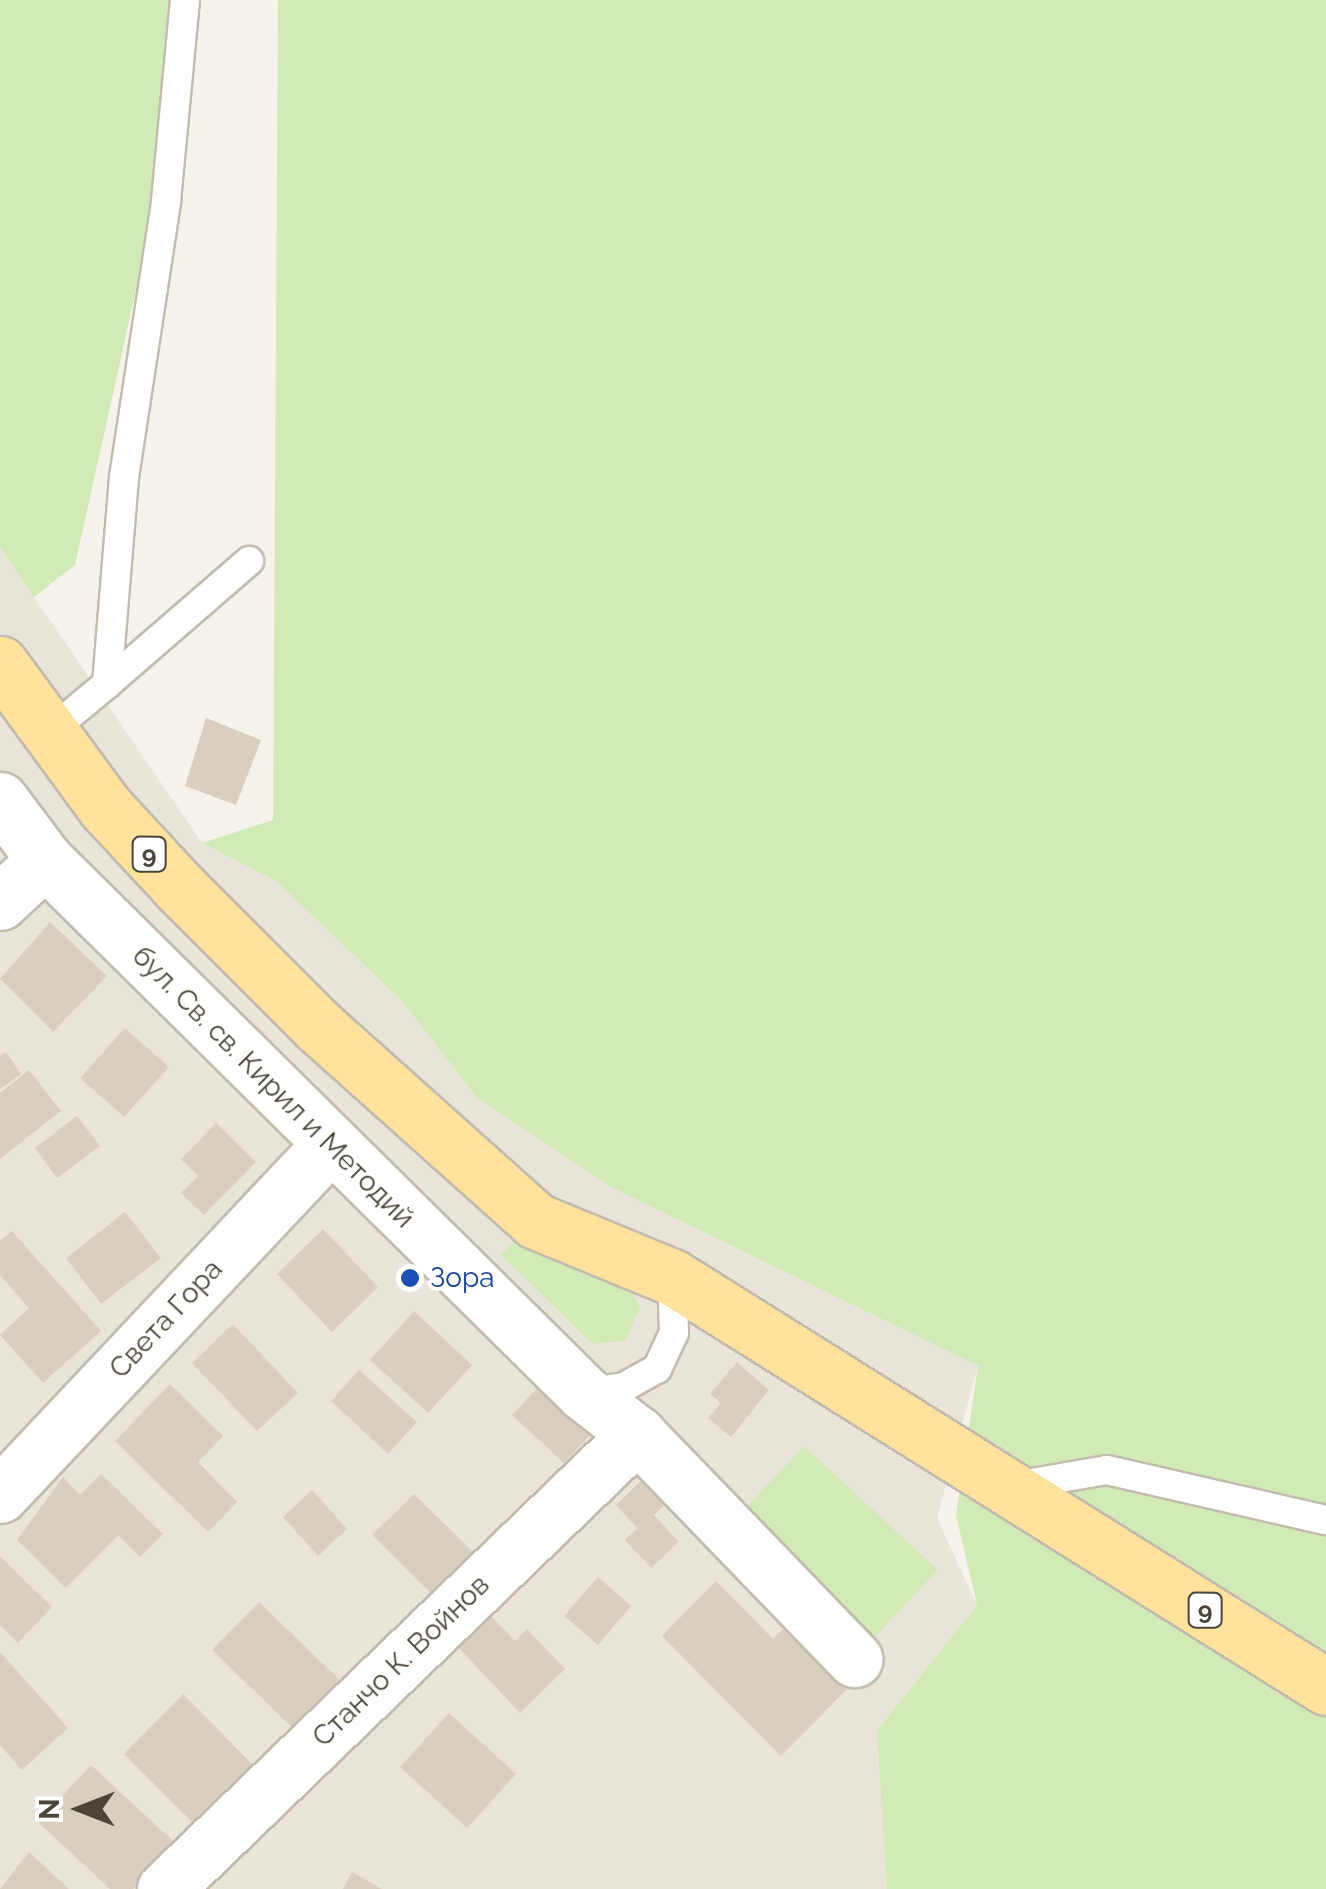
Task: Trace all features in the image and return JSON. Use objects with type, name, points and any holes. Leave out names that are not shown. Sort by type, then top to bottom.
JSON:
[{"type":"main road","name":"9","points":[[0,664],[48,733],[130,834],[318,1026],[536,1222],[672,1277],[1326,1687]]},
{"type":"street","name":"бул. Св. св. Кирил и Методий","points":[[0,800],[46,860],[584,1393],[638,1434],[854,1659]]},
{"type":"street","points":[[0,902],[46,860]]},
{"type":"street","points":[[265,1076],[318,1026]]},
{"type":"street","name":"Света Гора","points":[[0,1494],[331,1144]]},
{"type":"street","name":"Станчо К. Войнов","points":[[165,1889],[638,1434]]},
{"type":"lane","points":[[107,684],[124,477],[166,201],[185,0]]},
{"type":"lane","points":[[48,733],[249,561]]},
{"type":"lane","points":[[584,1393],[624,1387],[657,1369],[674,1334],[672,1277]]},
{"type":"lane","points":[[1005,1488],[1108,1470],[1326,1520]]},
{"type":"shaded area","points":[[0,547],[202,843],[276,881],[402,1001],[477,1098],[613,1188],[978,1366],[937,1518],[977,1605],[878,1731],[887,1889],[0,1889]]},
{"type":"green space","points":[[0,0],[174,0],[155,204],[75,565],[34,597],[0,547]]},
{"type":"green space","points":[[278,0],[1326,0],[1326,1889],[887,1889],[877,1731],[977,1605],[956,1515],[978,1366],[613,1188],[477,1098],[402,1001],[276,881],[202,843],[273,820]]},
{"type":"green space","points":[[519,1236],[543,1254],[630,1289],[640,1307],[625,1341],[593,1344],[501,1255]]},
{"type":"green space","points":[[804,1446],[938,1570],[854,1659],[729,1526]]},
{"type":"building","points":[[206,718],[261,740],[236,805],[185,786]]},
{"type":"building","points":[[50,922],[107,976],[53,1032],[0,979]]},
{"type":"building","points":[[125,1028],[169,1067],[124,1117],[80,1078]]},
{"type":"building","points":[[6,1052],[21,1074],[0,1089],[0,1056]]},
{"type":"building","points":[[29,1070],[61,1111],[0,1159],[0,1093]]},
{"type":"building","points":[[77,1116],[100,1146],[57,1178],[35,1148]]},
{"type":"building","points":[[216,1123],[256,1162],[204,1215],[181,1193],[198,1176],[181,1159]]},
{"type":"building","points":[[125,1212],[161,1258],[101,1304],[66,1258]]},
{"type":"building","points":[[323,1229],[378,1287],[332,1332],[277,1274]]},
{"type":"building","points":[[12,1231],[101,1331],[43,1383],[0,1335],[29,1308],[0,1275],[0,1241]]},
{"type":"building","points":[[414,1311],[472,1365],[428,1413],[370,1360]]},
{"type":"building","points":[[233,1324],[298,1393],[257,1431],[192,1363]]},
{"type":"building","points":[[737,1362],[769,1390],[731,1437],[708,1418],[721,1403],[710,1394]]},
{"type":"building","points":[[359,1370],[417,1422],[388,1454],[331,1401]]},
{"type":"building","points":[[542,1383],[593,1432],[564,1463],[512,1415]]},
{"type":"building","points":[[170,1384],[223,1436],[198,1462],[237,1502],[208,1532],[115,1441]]},
{"type":"building","points":[[101,1474],[163,1534],[140,1557],[118,1535],[66,1588],[17,1540],[63,1477],[80,1495]]},
{"type":"building","points":[[648,1474],[672,1498],[654,1515],[679,1542],[651,1568],[625,1540],[637,1528],[616,1505]]},
{"type":"building","points":[[312,1490],[347,1529],[318,1556],[283,1517]]},
{"type":"building","points":[[414,1494],[475,1554],[434,1596],[372,1535]]},
{"type":"building","points":[[0,1556],[52,1607],[18,1643],[0,1625]]},
{"type":"building","points":[[598,1577],[631,1606],[598,1645],[564,1616]]},
{"type":"building","points":[[716,1581],[773,1639],[791,1621],[853,1683],[781,1756],[662,1636]]},
{"type":"building","points":[[259,1602],[348,1688],[301,1736],[212,1650]]},
{"type":"building","points":[[491,1616],[515,1641],[527,1629],[565,1669],[520,1713],[458,1647]]},
{"type":"building","points":[[0,1652],[68,1728],[22,1770],[0,1745]]},
{"type":"building","points":[[183,1694],[252,1764],[194,1824],[124,1754]]},
{"type":"building","points":[[449,1713],[516,1774],[467,1828],[400,1767]]},
{"type":"building","points":[[91,1765],[175,1843],[133,1889],[110,1889],[38,1822]]},
{"type":"building","points":[[29,1852],[69,1889],[0,1889]]},
{"type":"building","points":[[352,1872],[382,1889],[343,1889]]},
{"type":"place","name":"Зора","points":[[410,1278]]}]
